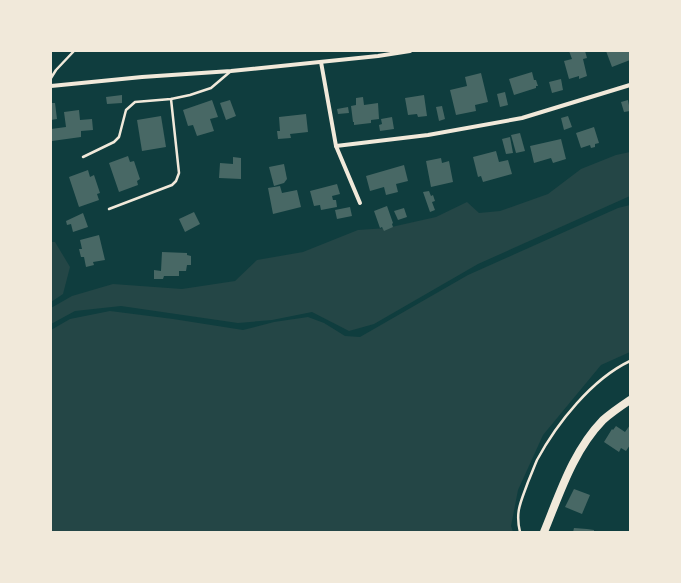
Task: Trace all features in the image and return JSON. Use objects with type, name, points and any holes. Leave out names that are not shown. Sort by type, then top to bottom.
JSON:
[{"type":"main road","points":[[544,532],[564,482],[576,457],[589,437],[604,420],[630,400]]},
{"type":"street","points":[[377,51],[378,56]]},
{"type":"street","points":[[51,86],[142,77],[231,71],[378,56],[410,51]]},
{"type":"street","points":[[321,62],[336,146],[360,203]]},
{"type":"street","points":[[336,146],[428,135],[522,118],[630,85]]},
{"type":"lane","points":[[51,78],[74,51]]},
{"type":"lane","points":[[83,157],[114,142],[119,137],[126,110],[135,102],[172,99],[190,95],[211,88],[231,71]]},
{"type":"lane","points":[[109,209],[172,185],[176,181],[179,173],[172,99]]},
{"type":"path","points":[[520,532],[518,520],[520,504],[537,460],[560,423],[582,397],[616,368],[630,361]]},
{"type":"shaded area","points":[[630,152],[630,196],[478,264],[374,324],[349,331],[312,312],[272,320],[238,323],[121,306],[75,311],[51,324],[51,308],[72,296],[113,284],[182,289],[235,281],[257,260],[303,252],[358,230],[387,228],[436,217],[467,202],[479,213],[500,211],[548,194],[581,169],[616,155]]},
{"type":"shaded area","points":[[630,205],[630,352],[601,365],[543,435],[518,490],[511,526],[513,532],[51,532],[51,330],[70,319],[110,311],[243,330],[274,322],[308,317],[324,323],[345,336],[360,337],[468,275],[618,208]]},
{"type":"shaded area","points":[[51,242],[55,242],[70,267],[63,294],[51,302]]},
{"type":"building","points":[[569,51],[585,51],[587,58],[583,59],[587,76],[579,79],[579,76],[569,79],[564,61],[572,59]]},
{"type":"building","points":[[606,51],[630,51],[630,60],[612,67]]},
{"type":"building","points":[[532,72],[534,80],[536,80],[538,86],[514,95],[509,79]]},
{"type":"building","points":[[481,73],[488,102],[475,105],[476,111],[456,115],[450,90],[467,86],[465,77]]},
{"type":"building","points":[[561,79],[563,90],[552,93],[549,82]]},
{"type":"building","points":[[505,92],[508,105],[500,107],[497,94]]},
{"type":"building","points":[[122,95],[122,103],[107,104],[106,97]]},
{"type":"building","points":[[424,95],[427,116],[418,117],[417,114],[408,115],[405,98]]},
{"type":"building","points":[[363,97],[364,105],[378,103],[379,119],[371,120],[371,123],[354,125],[351,106],[356,105],[356,98]]},
{"type":"building","points":[[212,100],[218,117],[210,119],[214,131],[197,136],[193,125],[188,126],[183,110]]},
{"type":"building","points":[[230,100],[236,116],[226,120],[220,103]]},
{"type":"building","points":[[628,100],[630,111],[624,112],[621,102]]},
{"type":"building","points":[[51,103],[55,103],[57,119],[51,120]]},
{"type":"building","points":[[442,106],[445,119],[439,121],[436,107]]},
{"type":"building","points":[[348,107],[349,113],[338,114],[337,109]]},
{"type":"building","points":[[79,110],[80,120],[92,119],[93,130],[81,131],[81,137],[52,141],[51,129],[66,127],[64,112]]},
{"type":"building","points":[[306,114],[308,132],[290,134],[291,138],[278,139],[277,131],[280,131],[279,117]]},
{"type":"building","points":[[161,116],[166,147],[142,151],[137,120]]},
{"type":"building","points":[[568,116],[572,127],[564,130],[561,118]]},
{"type":"building","points":[[392,117],[394,129],[380,131],[379,125],[382,124],[381,119]]},
{"type":"building","points":[[594,127],[599,143],[595,144],[595,147],[591,148],[590,145],[581,148],[576,133]]},
{"type":"building","points":[[520,133],[525,151],[516,153],[511,135]]},
{"type":"building","points":[[510,137],[513,153],[506,154],[502,139]]},
{"type":"building","points":[[561,139],[566,159],[553,163],[551,158],[534,163],[530,146]]},
{"type":"building","points":[[496,151],[499,162],[508,160],[512,174],[483,182],[481,176],[478,177],[473,157]]},
{"type":"building","points":[[128,156],[130,162],[134,161],[140,179],[137,181],[138,185],[119,192],[109,163]]},
{"type":"building","points":[[233,157],[241,158],[241,179],[219,178],[220,163],[233,164]]},
{"type":"building","points":[[441,158],[442,163],[449,161],[453,182],[431,187],[426,161]]},
{"type":"building","points":[[284,164],[287,179],[284,183],[274,186],[269,167]]},
{"type":"building","points":[[404,165],[408,181],[396,184],[398,192],[386,195],[384,187],[370,191],[366,176]]},
{"type":"building","points":[[88,170],[90,177],[94,175],[100,193],[97,194],[99,200],[79,207],[69,177]]},
{"type":"building","points":[[337,184],[340,194],[332,196],[333,200],[336,200],[337,207],[321,210],[320,205],[314,206],[310,191]]},
{"type":"building","points":[[280,186],[282,193],[297,190],[301,207],[273,214],[268,188]]},
{"type":"building","points":[[429,191],[431,196],[433,195],[435,201],[432,202],[435,210],[430,212],[423,192]]},
{"type":"building","points":[[387,206],[393,227],[384,231],[382,227],[380,228],[374,211]]},
{"type":"building","points":[[350,207],[352,216],[337,219],[335,210]]},
{"type":"building","points":[[404,208],[407,217],[398,220],[394,211]]},
{"type":"building","points":[[194,212],[200,224],[185,232],[179,219]]},
{"type":"building","points":[[83,213],[88,227],[73,232],[71,224],[67,225],[66,221]]},
{"type":"building","points":[[99,235],[105,260],[93,262],[94,265],[86,267],[84,257],[81,257],[79,249],[82,249],[80,240]]},
{"type":"building","points":[[162,252],[187,253],[187,255],[191,256],[191,265],[187,265],[186,271],[179,271],[179,276],[164,276],[163,279],[154,279],[154,270],[161,271]]},
{"type":"building","points":[[630,425],[630,445],[626,451],[621,448],[619,452],[604,442],[612,429],[613,430],[616,426],[625,432]]},
{"type":"building","points":[[574,489],[590,495],[582,514],[565,507]]},
{"type":"building","points":[[574,528],[594,530],[594,532],[573,532]]}]
